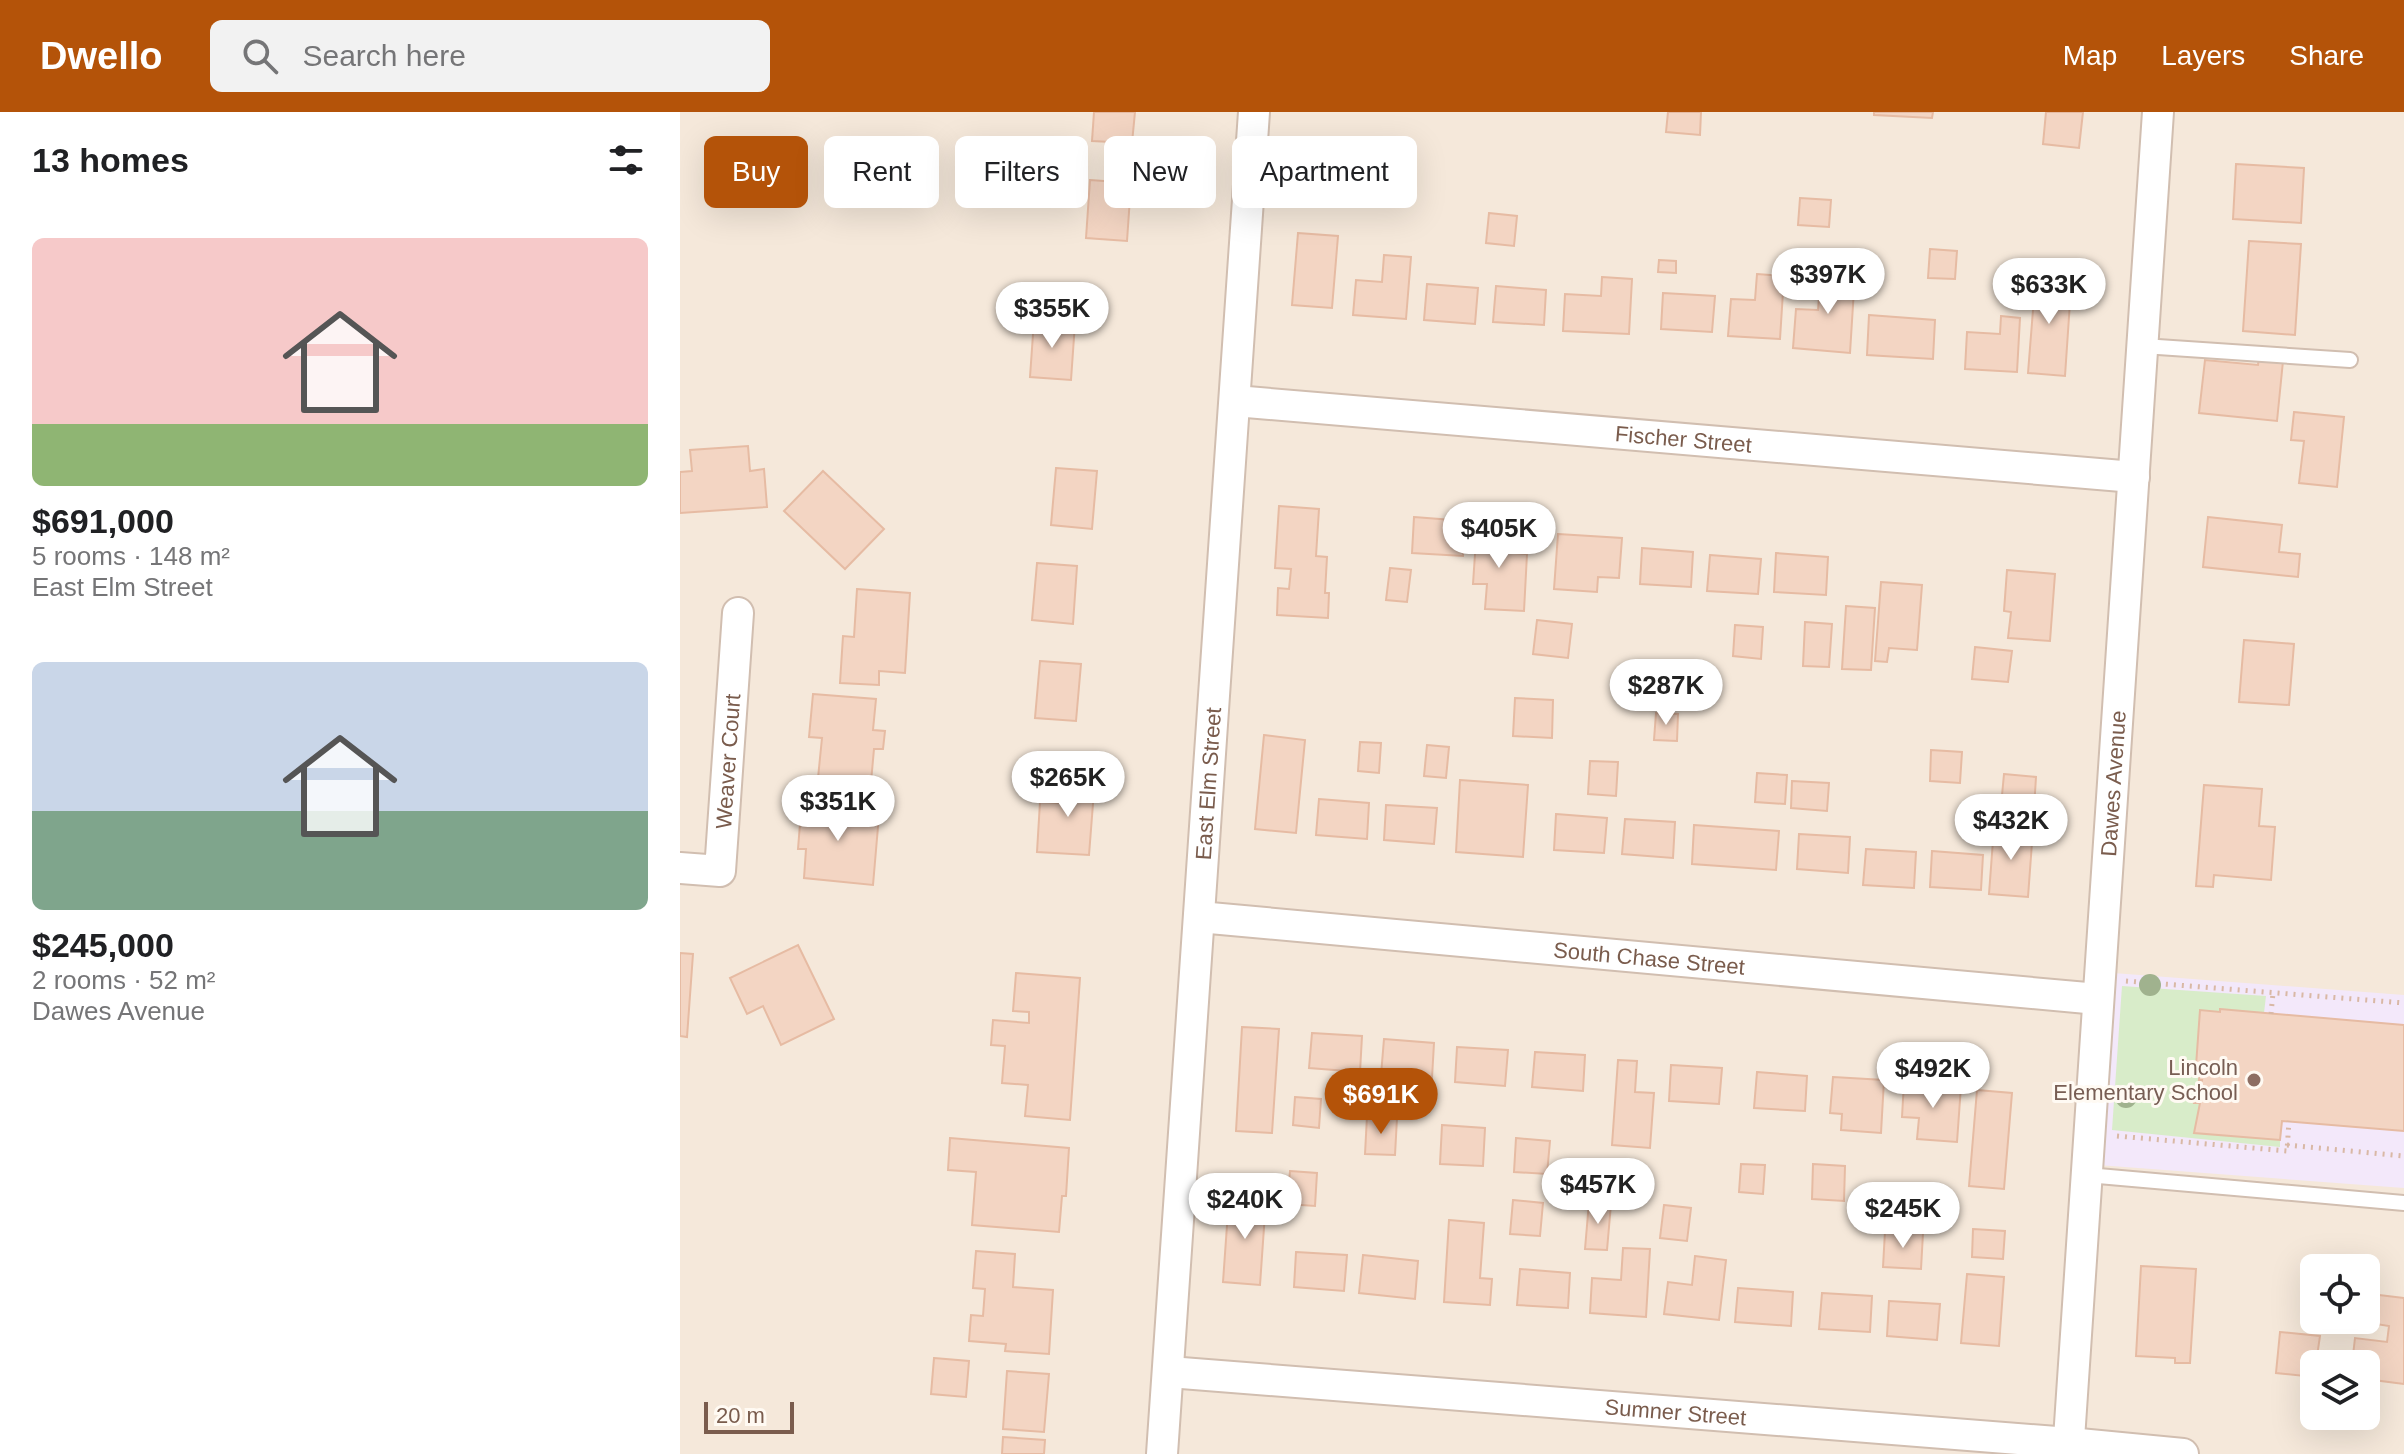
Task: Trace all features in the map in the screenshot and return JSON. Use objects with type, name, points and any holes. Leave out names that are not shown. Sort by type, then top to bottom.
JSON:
[{"type":"street","name":"East Elm Street","points":[[1162,1454],[1254,112]]},
{"type":"street","name":"Dawes Avenue","points":[[2068,1448],[2087,1175],[2108,990],[2134,477],[2158,112]]},
{"type":"street","name":"Fischer Street","points":[[1235,401],[2134,477]]},
{"type":"street","name":"Weaver Court","points":[[680,868],[720,871],[738,613]]},
{"type":"street","name":"South Chase Street","points":[[1199,917],[2108,990]]},
{"type":"street","name":"Sumner Street","points":[[1169,1372],[2068,1448],[2183,1454]]},
{"type":"lane","points":[[2143,346],[2350,360]]},
{"type":"lane","points":[[2087,1175],[2404,1203]]},
{"type":"path","points":[[2108,990],[2273,993],[2404,1003]]},
{"type":"path","points":[[2271,1014],[2273,993]]},
{"type":"path","points":[[2106,1136],[2287,1151],[2289,1121]]},
{"type":"path","points":[[2287,1145],[2404,1156]]},
{"type":"shaded area","points":[[680,112],[2404,112],[2404,1454],[680,1454]]},
{"type":"shaded area","name":"Lincoln Elementary School","points":[[2113,973],[2404,995],[2404,1188],[2098,1165]]},
{"type":"green space","points":[[2122,986],[2266,996],[2264,1013],[2220,1012],[2196,1066],[2200,1066],[2199,1079],[2202,1080],[2200,1095],[2195,1095],[2194,1102],[2200,1103],[2194,1132],[2280,1140],[2280,1147],[2112,1130]]},
{"type":"building","points":[[1094,112],[1135,112],[1133,136],[1104,136],[1104,142],[1092,141]]},
{"type":"building","points":[[1668,112],[1701,112],[1700,135],[1666,132]]},
{"type":"building","points":[[1874,112],[1933,112],[1932,118],[1874,115]]},
{"type":"building","points":[[2046,112],[2083,112],[2079,148],[2043,144]]},
{"type":"building","points":[[2236,164],[2304,168],[2301,223],[2233,219]]},
{"type":"building","points":[[1090,180],[1104,181],[1104,208],[1129,208],[1127,241],[1086,238]]},
{"type":"building","points":[[1800,198],[1831,200],[1829,227],[1798,225]]},
{"type":"building","points":[[1489,213],[1517,216],[1514,246],[1486,243]]},
{"type":"building","points":[[1298,233],[1338,236],[1332,308],[1292,305]]},
{"type":"building","points":[[2249,241],[2301,244],[2295,335],[2243,331]]},
{"type":"building","points":[[1930,249],[1957,251],[1955,279],[1928,278]]},
{"type":"building","points":[[1384,255],[1411,257],[1406,319],[1353,315],[1356,280],[1382,282]]},
{"type":"building","points":[[1659,260],[1676,261],[1676,273],[1658,272]]},
{"type":"building","points":[[1821,271],[1855,273],[1850,353],[1793,348],[1796,309],[1818,310]]},
{"type":"building","points":[[2036,272],[2065,273],[2063,301],[2070,302],[2065,376],[2028,373]]},
{"type":"building","points":[[1757,274],[1784,276],[1780,339],[1728,336],[1731,299],[1755,300]]},
{"type":"building","points":[[1602,277],[1632,279],[1629,334],[1563,331],[1565,294],[1601,296]]},
{"type":"building","points":[[1427,284],[1478,288],[1475,324],[1424,320]]},
{"type":"building","points":[[1496,286],[1546,290],[1544,325],[1493,322]]},
{"type":"building","points":[[1663,293],[1715,296],[1712,332],[1661,329]]},
{"type":"building","points":[[1869,315],[1935,320],[1933,359],[1867,355]]},
{"type":"building","points":[[2001,316],[2020,318],[2017,372],[1965,369],[1967,332],[2000,334]]},
{"type":"building","points":[[1034,320],[1075,323],[1071,380],[1030,377]]},
{"type":"building","points":[[2260,349],[2284,351],[2277,421],[2199,413],[2205,360],[2258,365]]},
{"type":"building","points":[[2294,412],[2344,417],[2337,487],[2299,483],[2304,441],[2291,440]]},
{"type":"building","points":[[748,446],[750,471],[764,469],[767,507],[680,513],[680,472],[692,471],[690,450]]},
{"type":"building","points":[[1056,468],[1097,471],[1092,529],[1051,525]]},
{"type":"building","points":[[823,471],[884,529],[845,569],[784,511]]},
{"type":"building","points":[[1279,506],[1319,509],[1316,556],[1327,557],[1325,593],[1329,593],[1328,618],[1277,615],[1278,588],[1289,589],[1291,569],[1275,568]]},
{"type":"building","points":[[1414,517],[1465,521],[1463,556],[1412,553]]},
{"type":"building","points":[[2208,517],[2282,525],[2279,552],[2300,554],[2298,577],[2203,567]]},
{"type":"building","points":[[1477,524],[1506,526],[1504,552],[1527,554],[1524,611],[1485,609],[1487,584],[1473,584]]},
{"type":"building","points":[[1558,534],[1622,538],[1619,578],[1598,577],[1597,592],[1554,589]]},
{"type":"building","points":[[1642,548],[1693,552],[1691,587],[1640,584]]},
{"type":"building","points":[[1776,553],[1828,557],[1826,595],[1774,592]]},
{"type":"building","points":[[1710,555],[1761,559],[1758,594],[1707,591]]},
{"type":"building","points":[[1037,563],[1077,566],[1073,624],[1032,620]]},
{"type":"building","points":[[1390,568],[1411,570],[1407,602],[1386,600]]},
{"type":"building","points":[[2007,570],[2055,574],[2050,641],[2008,638],[2011,612],[2004,611]]},
{"type":"building","points":[[1881,582],[1922,585],[1917,650],[1889,648],[1887,662],[1875,661]]},
{"type":"building","points":[[857,589],[910,593],[905,673],[879,671],[879,685],[840,683],[843,636],[854,637]]},
{"type":"building","points":[[1846,606],[1875,608],[1871,670],[1842,669]]},
{"type":"building","points":[[1537,620],[1572,624],[1568,658],[1533,654]]},
{"type":"building","points":[[1805,622],[1832,624],[1829,667],[1803,666]]},
{"type":"building","points":[[1735,625],[1763,627],[1761,659],[1733,656]]},
{"type":"building","points":[[2244,640],[2294,644],[2289,705],[2239,702]]},
{"type":"building","points":[[1975,647],[2012,651],[2008,682],[1972,679]]},
{"type":"building","points":[[1040,661],[1081,664],[1076,721],[1035,718]]},
{"type":"building","points":[[813,694],[876,699],[873,730],[885,731],[883,749],[874,749],[871,782],[818,778],[822,738],[809,737]]},
{"type":"building","points":[[1515,698],[1553,700],[1552,738],[1513,736]]},
{"type":"building","points":[[1656,713],[1678,714],[1677,741],[1654,740]]},
{"type":"building","points":[[1264,735],[1305,740],[1296,833],[1255,829]]},
{"type":"building","points":[[1360,742],[1381,743],[1379,773],[1358,771]]},
{"type":"building","points":[[1427,745],[1449,747],[1446,778],[1424,776]]},
{"type":"building","points":[[1931,750],[1962,752],[1960,783],[1930,781]]},
{"type":"building","points":[[1590,761],[1618,762],[1616,796],[1588,794]]},
{"type":"building","points":[[1757,773],[1787,775],[1785,804],[1755,802]]},
{"type":"building","points":[[2004,774],[2036,777],[2034,809],[2001,806]]},
{"type":"building","points":[[1061,776],[1095,778],[1089,855],[1037,852],[1040,802],[1059,803]]},
{"type":"building","points":[[1460,780],[1528,785],[1523,857],[1456,852]]},
{"type":"building","points":[[1792,781],[1829,783],[1827,811],[1791,808]]},
{"type":"building","points":[[2204,785],[2262,789],[2259,826],[2275,827],[2271,880],[2214,875],[2213,887],[2196,886]]},
{"type":"building","points":[[802,799],[834,802],[833,811],[879,815],[873,885],[804,878],[806,849],[798,849]]},
{"type":"building","points":[[1319,799],[1369,803],[1367,839],[1316,835]]},
{"type":"building","points":[[1386,805],[1437,808],[1434,844],[1384,840]]},
{"type":"building","points":[[1556,814],[1607,818],[1604,853],[1554,850]]},
{"type":"building","points":[[1625,819],[1675,822],[1673,858],[1622,854]]},
{"type":"building","points":[[1694,825],[1779,831],[1776,870],[1692,864]]},
{"type":"building","points":[[1994,827],[2033,829],[2028,897],[1989,894]]},
{"type":"building","points":[[1799,834],[1850,837],[1848,873],[1797,869]]},
{"type":"building","points":[[1866,849],[1916,852],[1914,888],[1863,885]]},
{"type":"building","points":[[1932,851],[1983,855],[1981,890],[1930,887]]},
{"type":"building","points":[[798,945],[834,1019],[781,1045],[763,1006],[747,1014],[730,978]]},
{"type":"building","points":[[680,953],[693,954],[687,1037],[680,1036]]},
{"type":"building","points":[[1016,973],[1080,978],[1070,1120],[1025,1116],[1028,1085],[1002,1083],[1005,1046],[991,1045],[993,1020],[1029,1023],[1029,1012],[1013,1011]]},
{"type":"building","points":[[2220,1009],[2404,1025],[2404,1131],[2282,1121],[2280,1140],[2194,1133],[2200,1103],[2194,1103],[2195,1095],[2200,1095],[2202,1080],[2199,1080],[2200,1066],[2196,1066],[2200,1010],[2220,1012]]},
{"type":"building","points":[[1242,1027],[1279,1029],[1272,1133],[1236,1131]]},
{"type":"building","points":[[1312,1033],[1362,1036],[1360,1072],[1309,1068]]},
{"type":"building","points":[[1384,1039],[1434,1043],[1432,1078],[1381,1075]]},
{"type":"building","points":[[1457,1047],[1508,1050],[1505,1086],[1455,1082]]},
{"type":"building","points":[[1535,1052],[1585,1055],[1583,1091],[1532,1087]]},
{"type":"building","points":[[1618,1060],[1637,1061],[1635,1092],[1654,1093],[1650,1148],[1612,1145]]},
{"type":"building","points":[[1671,1065],[1722,1068],[1719,1104],[1669,1101]]},
{"type":"building","points":[[1757,1072],[1807,1076],[1805,1111],[1754,1108]]},
{"type":"building","points":[[1833,1077],[1884,1080],[1881,1133],[1841,1130],[1842,1114],[1830,1113]]},
{"type":"building","points":[[1904,1082],[1961,1086],[1957,1142],[1917,1139],[1919,1118],[1902,1117]]},
{"type":"building","points":[[1977,1090],[2012,1093],[2004,1189],[1969,1186]]},
{"type":"building","points":[[1295,1097],[1321,1099],[1319,1128],[1293,1125]]},
{"type":"building","points":[[1367,1116],[1397,1118],[1395,1155],[1365,1154]]},
{"type":"building","points":[[1442,1125],[1485,1128],[1483,1166],[1440,1164]]},
{"type":"building","points":[[950,1138],[1069,1148],[1066,1196],[1062,1196],[1059,1232],[972,1225],[976,1172],[948,1170]]},
{"type":"building","points":[[1516,1138],[1550,1141],[1547,1174],[1514,1172]]},
{"type":"building","points":[[1741,1164],[1765,1165],[1763,1194],[1739,1192]]},
{"type":"building","points":[[1813,1164],[1845,1166],[1844,1201],[1812,1199]]},
{"type":"building","points":[[1290,1171],[1317,1173],[1315,1206],[1287,1204]]},
{"type":"building","points":[[1229,1197],[1266,1199],[1260,1285],[1223,1282]]},
{"type":"building","points":[[1513,1200],[1543,1203],[1540,1236],[1510,1234]]},
{"type":"building","points":[[1589,1202],[1611,1204],[1607,1250],[1585,1249]]},
{"type":"building","points":[[1664,1205],[1691,1208],[1687,1241],[1660,1238]]},
{"type":"building","points":[[1449,1220],[1484,1223],[1480,1278],[1492,1279],[1490,1305],[1444,1302]]},
{"type":"building","points":[[1973,1229],[2005,1231],[2003,1259],[1972,1257]]},
{"type":"building","points":[[1885,1231],[1923,1233],[1921,1269],[1883,1267]]},
{"type":"building","points":[[1623,1248],[1650,1249],[1646,1317],[1590,1313],[1592,1278],[1621,1280]]},
{"type":"building","points":[[976,1251],[1015,1254],[1013,1287],[1053,1290],[1049,1354],[1005,1351],[1006,1344],[969,1341],[971,1315],[983,1316],[985,1289],[973,1288]]},
{"type":"building","points":[[1296,1252],[1347,1255],[1344,1291],[1294,1287]]},
{"type":"building","points":[[1363,1255],[1418,1261],[1415,1299],[1359,1293]]},
{"type":"building","points":[[1695,1256],[1726,1260],[1719,1320],[1664,1314],[1668,1282],[1692,1285]]},
{"type":"building","points":[[2141,1266],[2196,1269],[2190,1363],[2175,1363],[2175,1358],[2136,1356]]},
{"type":"building","points":[[1520,1269],[1570,1273],[1568,1308],[1517,1305]]},
{"type":"building","points":[[1967,1274],[2004,1277],[1999,1346],[1961,1343]]},
{"type":"building","points":[[1738,1288],[1793,1292],[1791,1326],[1735,1322]]},
{"type":"building","points":[[1822,1293],[1872,1296],[1870,1332],[1819,1329]]},
{"type":"building","points":[[2380,1295],[2404,1298],[2404,1384],[2380,1381],[2380,1350],[2354,1350],[2355,1338],[2387,1342],[2389,1326],[2380,1325]]},
{"type":"building","points":[[1889,1301],[1940,1304],[1937,1340],[1887,1336]]},
{"type":"building","points":[[2280,1332],[2320,1336],[2318,1350],[2300,1350],[2300,1376],[2276,1373]]},
{"type":"building","points":[[934,1358],[969,1361],[966,1397],[931,1394]]},
{"type":"building","points":[[1007,1371],[1049,1374],[1044,1432],[1003,1429]]},
{"type":"building","points":[[1003,1437],[1045,1440],[1044,1454],[1002,1454]]},
{"type":"place","name":"Lincoln Elementary School","points":[[2254,1080]]}]
